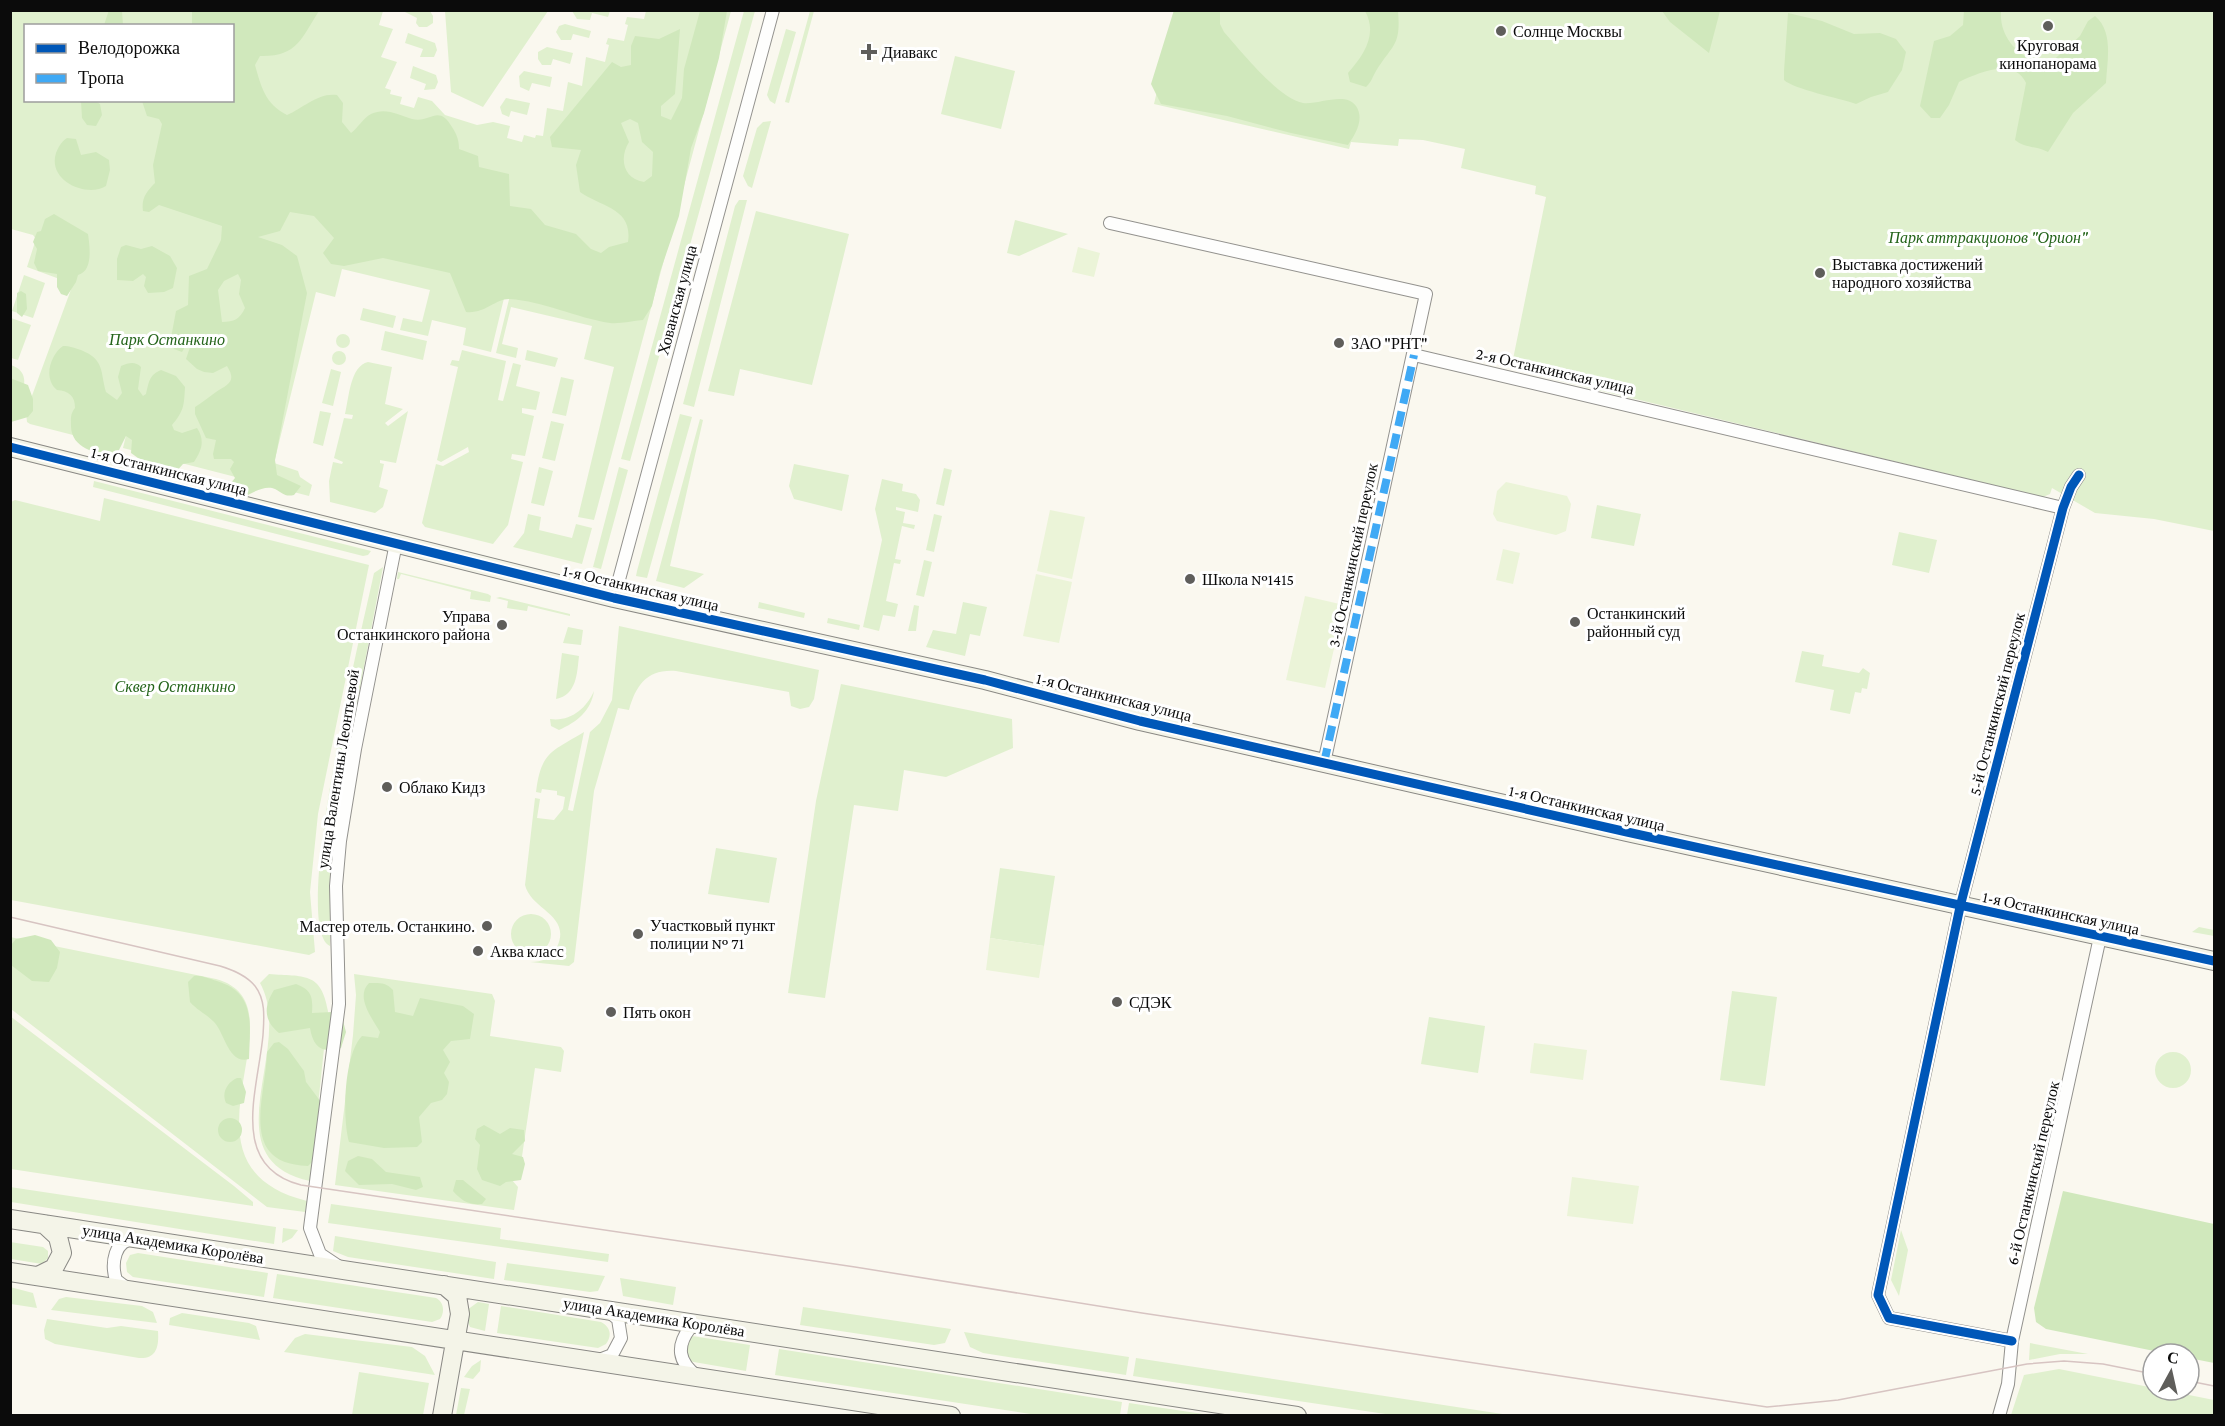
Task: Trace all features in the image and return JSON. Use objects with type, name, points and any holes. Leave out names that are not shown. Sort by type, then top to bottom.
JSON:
[{"type":"main road","name":"1-я Останкинская улица","points":[[10,447],[614,598],[985,680],[1140,721],[1960,907],[2214,961]]},
{"type":"main road","name":"улица Академика Королёва","points":[[10,1219],[1297,1416]]},
{"type":"main road","points":[[38,1276],[54,1268],[62,1254],[58,1237],[44,1224]]},
{"type":"main road","points":[[10,1272],[951,1416]]},
{"type":"main road","points":[[442,1416],[460,1304],[457,1296],[444,1285]]},
{"type":"street","name":"Хованская улица","points":[[614,598],[773,10]]},
{"type":"street","points":[[1110,223],[1426,294],[1414,355]]},
{"type":"street","name":"2-я Останкинская улица","points":[[1414,355],[2063,508]]},
{"type":"street","name":"3-й Останкинский переулок","points":[[1324,763],[1414,355]]},
{"type":"street","name":"5-й Останкинский переулок","points":[[2012,1341],[1889,1318],[1878,1295],[1960,907],[2063,508],[2079,475]]},
{"type":"street","name":"улица Валентины Леонтьевой","points":[[347,1270],[331,1263],[320,1254],[310,1228],[338,1016],[336,885],[340,841],[355,749],[396,543]]},
{"type":"street","name":"6-й Останкинский переулок","points":[[1999,1416],[2008,1384],[2012,1341],[2100,937]]},
{"type":"street","points":[[131,1290],[116,1280],[113,1263],[122,1244],[130,1239],[140,1239]]},
{"type":"street","points":[[595,1360],[604,1360],[612,1355],[621,1338],[618,1319],[613,1312],[599,1308]]},
{"type":"street","points":[[699,1377],[685,1366],[681,1357],[681,1345],[690,1328],[706,1325]]},
{"type":"green space","points":[[109,10],[122,11],[123,24],[104,24]]},
{"type":"green space","points":[[401,10],[430,11],[433,23],[427,27],[419,27],[416,23],[417,18]]},
{"type":"green space","points":[[1174,10],[1220,11],[1220,24],[1224,32],[1260,73],[1293,100],[1309,103],[1346,99],[1351,102],[1356,106],[1360,116],[1356,132],[1348,145],[1227,116],[1161,104],[1151,84]]},
{"type":"green space","points":[[1964,10],[2001,11],[2004,31],[2014,47],[2029,59],[2048,65],[2080,36],[2088,21],[2095,16],[2101,23],[2105,30],[2108,47],[2106,83],[2073,113],[2048,152],[2015,140],[2026,83],[2020,75],[2013,71],[1995,69],[1959,82],[1949,105],[1940,118],[1931,118],[1920,106],[1934,41],[1950,36],[1963,25]]},
{"type":"green space","name":"Парк Останкино","points":[[11,11],[383,11],[379,25],[393,29],[381,57],[397,62],[385,88],[391,90],[390,94],[402,97],[400,104],[414,108],[418,97],[432,101],[445,115],[477,125],[493,122],[510,126],[507,138],[522,142],[524,135],[535,138],[536,135],[543,136],[547,108],[563,111],[568,82],[582,86],[586,57],[605,62],[609,45],[606,44],[608,38],[624,41],[628,25],[625,24],[627,17],[644,19],[646,11],[731,11],[594,520],[578,517],[614,367],[584,359],[592,326],[511,307],[502,344],[518,348],[516,358],[496,353],[511,291],[506,290],[491,352],[463,345],[466,328],[432,320],[428,336],[400,330],[403,318],[422,322],[430,290],[342,269],[335,297],[316,292],[274,463],[298,471],[300,477],[312,485],[309,496],[123,448],[129,423],[116,446],[27,422],[26,412],[73,284],[27,267],[36,239],[33,235],[11,229]]},
{"type":"green space","points":[[192,11],[319,11],[302,38],[290,50],[272,56],[260,56],[255,65],[262,87],[274,106],[287,115],[317,98],[337,95],[343,103],[342,122],[351,133],[368,116],[376,112],[392,112],[418,120],[442,116],[455,133],[459,149],[478,156],[479,167],[509,174],[510,206],[531,209],[545,225],[576,234],[591,249],[601,253],[609,247],[628,242],[626,222],[614,210],[580,192],[576,165],[581,150],[552,147],[550,137],[612,62],[621,67],[631,65],[631,46],[635,36],[659,39],[680,29],[675,94],[661,106],[661,116],[671,120],[682,98],[684,69],[700,11],[727,11],[719,58],[704,113],[691,148],[679,216],[660,272],[652,306],[643,320],[618,323],[597,321],[535,303],[509,299],[499,301],[479,311],[466,312],[450,273],[383,258],[344,266],[331,264],[323,253],[334,238],[314,216],[290,212],[280,231],[258,237],[282,245],[297,256],[307,293],[275,460],[277,475],[301,486],[294,495],[286,495],[271,488],[258,490],[241,499],[229,494],[229,485],[235,478],[230,469],[234,462],[231,459],[214,459],[216,440],[206,438],[195,414],[195,407],[230,382],[230,371],[227,366],[213,373],[197,369],[186,359],[190,347],[185,347],[182,352],[174,349],[170,343],[176,311],[188,305],[189,276],[207,269],[221,240],[222,226],[159,205],[149,212],[143,211],[145,195],[155,183],[153,165],[162,124],[159,119],[147,116],[142,102],[234,102],[234,24],[192,24]],"holes":[[[630,119],[638,123],[642,142],[653,152],[652,176],[644,182],[631,177],[624,161],[629,142],[621,123]],[[238,274],[241,280],[239,294],[245,308],[236,319],[222,322],[218,290],[224,281]]]},
{"type":"green space","points":[[445,11],[548,11],[483,107],[451,92]]},
{"type":"green space","points":[[572,11],[610,11],[608,17],[592,13],[590,20],[577,19]]},
{"type":"green space","points":[[744,11],[755,11],[630,461],[621,459]]},
{"type":"green space","points":[[810,11],[814,11],[789,103],[785,102]]},
{"type":"green space","name":"Парк аттракционов \"Орион\"","points":[[1176,11],[2214,11],[2214,531],[2154,519],[2095,513],[2052,488],[2050,494],[2043,497],[1511,369],[1546,197],[1535,194],[1536,186],[1461,168],[1465,149],[1423,140],[1399,139],[1398,146],[1351,142],[1349,149],[1154,104]]},
{"type":"green space","points":[[1365,11],[1398,11],[1399,23],[1394,44],[1366,87],[1350,82],[1348,73],[1364,52],[1370,36],[1369,20]]},
{"type":"green space","points":[[1662,11],[1720,11],[1709,53],[1670,22]]},
{"type":"green space","points":[[1788,13],[1822,21],[1854,34],[1880,33],[1896,39],[1906,52],[1902,70],[1888,92],[1856,104],[1789,83],[1784,80]]},
{"type":"green space","points":[[565,24],[591,31],[589,38],[573,34],[571,40],[561,40],[556,32],[559,26]]},
{"type":"green space","points":[[786,29],[796,32],[775,104],[767,95]]},
{"type":"green space","points":[[408,33],[435,43],[437,50],[434,57],[420,57],[423,49],[405,43]]},
{"type":"green space","points":[[547,47],[573,53],[570,64],[553,59],[551,65],[542,65],[538,59],[538,52]]},
{"type":"green space","points":[[955,56],[1015,71],[1001,129],[941,114]]},
{"type":"green space","points":[[413,66],[436,75],[438,82],[435,89],[424,90],[426,84],[410,78]]},
{"type":"green space","points":[[524,71],[552,77],[550,87],[532,83],[529,91],[520,87],[519,76]]},
{"type":"green space","points":[[506,98],[530,103],[527,115],[511,111],[509,117],[502,114],[500,107]]},
{"type":"green space","points":[[81,102],[100,104],[102,115],[96,126],[87,125],[82,118]]},
{"type":"green space","points":[[771,121],[752,188],[748,186],[743,176],[757,128],[763,122]]},
{"type":"green space","points":[[67,138],[76,139],[81,155],[96,152],[109,160],[110,170],[106,186],[89,190],[79,188],[63,179],[57,172],[56,153]]},
{"type":"green space","points":[[739,200],[747,200],[694,407],[683,404],[735,206]]},
{"type":"green space","points":[[756,211],[849,234],[812,385],[740,369],[734,396],[708,391]]},
{"type":"green space","points":[[54,214],[88,234],[90,252],[88,264],[83,273],[78,275],[67,296],[61,294],[57,287],[57,274],[38,271],[34,263],[37,249],[33,242],[37,232],[41,231],[45,219]]},
{"type":"green space","points":[[1015,220],[1068,234],[1019,256],[1007,253]]},
{"type":"green space","points":[[126,245],[141,249],[152,246],[170,256],[177,268],[173,288],[164,292],[148,293],[144,286],[146,277],[143,274],[133,281],[117,280],[117,259],[121,247]]},
{"type":"green space","points":[[1078,247],[1100,253],[1094,277],[1072,272]]},
{"type":"green space","points":[[24,275],[45,283],[33,318],[12,311]]},
{"type":"green space","points":[[21,291],[26,294],[27,309],[22,317],[17,313],[17,293]]},
{"type":"green space","points":[[363,308],[396,316],[393,328],[360,320]]},
{"type":"green space","points":[[11,318],[31,325],[18,360],[11,358]]},
{"type":"green space","points":[[385,331],[427,341],[423,360],[381,350]]},
{"type":"green space","points":[[343,334],[348,336],[350,341],[348,346],[343,348],[338,346],[336,341],[338,336]]},
{"type":"green space","points":[[63,346],[81,350],[98,362],[106,392],[117,400],[122,393],[118,377],[121,366],[132,363],[141,367],[138,389],[143,396],[146,394],[150,379],[157,372],[161,370],[176,376],[185,387],[183,408],[172,425],[174,430],[182,433],[197,428],[202,445],[194,462],[183,464],[174,474],[168,473],[162,466],[145,463],[131,453],[132,440],[126,436],[117,454],[94,452],[76,441],[71,427],[75,408],[74,400],[68,393],[57,390],[49,374],[55,355]]},
{"type":"green space","points":[[462,350],[506,361],[498,400],[503,401],[513,363],[521,365],[516,386],[540,392],[536,410],[522,408],[522,413],[534,416],[525,456],[512,454],[511,459],[523,462],[508,525],[493,544],[425,527],[422,523],[436,464],[443,466],[469,452],[468,447],[441,462],[437,460],[458,367],[450,365],[452,360],[459,361]]},
{"type":"green space","points":[[527,350],[558,358],[555,367],[525,360]]},
{"type":"green space","points":[[339,351],[344,353],[346,358],[344,363],[339,365],[334,363],[332,358],[334,353]]},
{"type":"green space","points":[[368,362],[392,367],[385,404],[403,409],[385,423],[388,426],[408,411],[396,463],[380,460],[380,463],[384,464],[379,487],[388,490],[383,507],[375,513],[330,502],[329,481],[333,462],[342,464],[343,462],[334,458],[344,418],[352,419],[353,415],[345,414],[351,384],[357,370]]},
{"type":"green space","points":[[11,365],[19,369],[24,381],[21,396],[11,418]]},
{"type":"green space","points":[[331,369],[341,372],[333,406],[322,403]]},
{"type":"green space","points":[[561,377],[574,380],[566,416],[552,413]]},
{"type":"green space","points":[[10,378],[28,385],[33,399],[33,411],[28,417],[11,422]]},
{"type":"green space","points":[[320,411],[331,413],[323,446],[313,443]]},
{"type":"green space","points":[[680,414],[692,417],[647,578],[636,576],[637,571]]},
{"type":"green space","points":[[700,419],[703,420],[670,566],[704,574],[684,588],[656,581]]},
{"type":"green space","points":[[551,421],[564,424],[555,461],[542,458]]},
{"type":"green space","points":[[794,464],[849,475],[842,511],[794,499],[789,486]]},
{"type":"green space","points":[[539,467],[553,471],[544,506],[531,503]]},
{"type":"green space","points":[[619,467],[628,470],[601,569],[593,567]]},
{"type":"green space","points":[[944,468],[952,470],[944,506],[936,504]]},
{"type":"green space","points":[[882,479],[903,484],[902,491],[916,494],[920,500],[918,512],[896,507],[896,510],[905,512],[903,523],[915,525],[914,529],[902,526],[895,559],[901,560],[900,564],[894,563],[886,601],[898,604],[895,617],[883,615],[879,631],[863,627],[882,540],[875,509]]},
{"type":"green space","points":[[94,481],[371,551],[368,555],[363,556],[93,487]]},
{"type":"green space","points":[[1506,482],[1567,496],[1571,504],[1566,531],[1556,535],[1497,521],[1493,514],[1497,491]]},
{"type":"green space","name":"Сквер Останкино","points":[[104,498],[369,565],[318,814],[310,892],[315,952],[309,955],[11,900],[11,502],[15,500],[100,521]]},
{"type":"green space","points":[[1597,505],[1641,514],[1634,546],[1591,538]]},
{"type":"green space","points":[[1050,510],[1085,517],[1072,579],[1037,571]]},
{"type":"green space","points":[[528,514],[541,517],[539,530],[572,538],[576,524],[592,528],[582,564],[513,547],[524,533]]},
{"type":"green space","points":[[934,514],[942,516],[934,552],[926,550]]},
{"type":"green space","points":[[1899,532],[1937,540],[1929,573],[1892,565]]},
{"type":"green space","points":[[1503,549],[1520,553],[1513,584],[1496,580]]},
{"type":"green space","points":[[924,560],[932,562],[924,597],[916,595]]},
{"type":"green space","points":[[383,567],[331,840],[330,946],[320,926],[318,886],[323,832],[345,707],[374,573]]},
{"type":"green space","points":[[398,572],[488,594],[491,596],[490,602],[470,599],[471,592],[401,574],[397,579]]},
{"type":"green space","points":[[1036,574],[1072,582],[1059,643],[1023,636]]},
{"type":"green space","points":[[1305,596],[1344,605],[1325,688],[1286,680]]},
{"type":"green space","points":[[500,597],[570,614],[570,616],[528,606],[527,611],[507,608],[508,601],[496,598]]},
{"type":"green space","points":[[759,602],[805,613],[804,618],[758,608]]},
{"type":"green space","points":[[963,602],[987,607],[980,636],[970,634],[965,656],[926,647],[933,630],[956,634]]},
{"type":"green space","points":[[914,605],[919,606],[916,631],[908,631]]},
{"type":"green space","points":[[828,618],[860,625],[859,630],[827,623]]},
{"type":"green space","points":[[619,626],[819,670],[814,699],[809,707],[800,709],[791,706],[789,692],[676,671],[657,673],[644,680],[635,693],[629,710],[618,708],[594,791],[574,962],[569,966],[530,962],[549,957],[555,951],[560,936],[555,920],[529,894],[525,885],[535,798],[540,799],[537,818],[554,820],[563,809],[565,797],[557,795],[557,791],[542,789],[541,793],[536,792],[538,779],[550,754],[584,732],[568,810],[573,811],[590,732],[600,723],[612,700]]},
{"type":"green space","points":[[568,627],[583,630],[581,645],[563,643]]},
{"type":"green space","points":[[1802,651],[1824,655],[1822,666],[1859,673],[1863,668],[1870,673],[1867,689],[1862,688],[1861,693],[1855,692],[1850,714],[1830,710],[1834,690],[1795,682]]},
{"type":"green space","points":[[562,653],[579,656],[578,669],[572,688],[563,697],[556,699]]},
{"type":"green space","points":[[841,684],[1012,719],[1013,748],[946,777],[904,770],[898,811],[854,805],[825,998],[788,993],[816,801]]},
{"type":"green space","points":[[594,691],[590,704],[577,719],[559,730],[551,726],[550,719],[571,716],[582,709]]},
{"type":"green space","points":[[716,848],[777,858],[769,903],[708,894]]},
{"type":"green space","points":[[1000,868],[1055,876],[1044,946],[990,938]]},
{"type":"green space","points":[[531,914],[545,920],[551,934],[545,948],[531,954],[517,948],[511,934],[517,920]]},
{"type":"green space","points":[[2199,927],[2214,930],[2214,936],[2192,932]]},
{"type":"green space","points":[[35,935],[51,940],[60,952],[57,968],[49,982],[32,981],[11,965],[11,945],[16,939]]},
{"type":"green space","points":[[10,937],[216,979],[241,995],[250,1020],[239,1122],[245,1155],[265,1182],[307,1201],[305,1212],[267,1207],[11,1009]]},
{"type":"green space","points":[[990,938],[1044,946],[1039,978],[986,970]]},
{"type":"green space","points":[[269,974],[301,976],[309,979],[321,989],[328,1011],[310,1181],[280,1169],[264,1149],[259,1125],[260,1097],[269,1038],[268,1009],[260,983]]},
{"type":"green space","points":[[354,974],[492,994],[495,1001],[490,1036],[561,1047],[564,1051],[561,1072],[535,1068],[520,1170],[511,1179],[518,1187],[514,1210],[335,1185],[353,1035],[356,995]]},
{"type":"green space","points":[[194,976],[206,977],[230,986],[245,1002],[250,1022],[249,1059],[242,1060],[236,1057],[213,1021],[190,1002],[188,982]]},
{"type":"green space","points":[[369,983],[385,984],[393,990],[395,1012],[413,1016],[420,998],[463,1006],[474,1014],[470,1039],[451,1041],[443,1050],[450,1062],[444,1073],[449,1082],[447,1094],[442,1100],[431,1103],[419,1117],[422,1142],[417,1147],[384,1148],[349,1142],[345,1102],[351,1057],[362,1036],[378,1038],[380,1032],[364,1001],[365,989]]},
{"type":"green space","points":[[296,984],[310,995],[312,1013],[332,1012],[342,1017],[346,1032],[341,1048],[329,1050],[320,1047],[313,1040],[310,1028],[279,1033],[270,1023],[267,1007],[274,990]]},
{"type":"green space","points":[[1732,991],[1777,997],[1765,1086],[1720,1080]]},
{"type":"green space","points":[[10,1016],[234,1186],[253,1202],[253,1206],[11,1169]]},
{"type":"green space","points":[[1429,1017],[1485,1026],[1478,1073],[1421,1064]]},
{"type":"green space","points":[[279,1042],[288,1049],[304,1071],[306,1082],[324,1106],[316,1158],[308,1166],[286,1162],[272,1154],[264,1141],[260,1125],[267,1052],[274,1043]]},
{"type":"green space","points":[[1534,1043],[1587,1050],[1583,1080],[1530,1073]]},
{"type":"green space","points":[[2173,1052],[2186,1057],[2191,1070],[2186,1083],[2173,1088],[2160,1083],[2155,1070],[2160,1057]]},
{"type":"green space","points":[[237,1078],[241,1078],[246,1092],[244,1103],[233,1106],[226,1103],[224,1095],[228,1085]]},
{"type":"green space","points":[[230,1118],[235,1119],[241,1125],[241,1135],[235,1141],[230,1142],[225,1141],[219,1135],[218,1130],[219,1125],[225,1119]]},
{"type":"green space","points":[[484,1125],[500,1134],[510,1128],[524,1130],[525,1141],[512,1154],[523,1157],[525,1164],[521,1180],[506,1182],[500,1186],[482,1180],[477,1169],[480,1145],[475,1139],[477,1129]]},
{"type":"green space","points":[[358,1156],[372,1159],[386,1172],[420,1177],[423,1187],[416,1190],[392,1184],[359,1185],[345,1171],[348,1161]]},
{"type":"green space","points":[[1572,1177],[1639,1186],[1633,1224],[1567,1216]]},
{"type":"green space","points":[[456,1180],[463,1180],[486,1199],[482,1204],[462,1200],[453,1191]]},
{"type":"green space","points":[[10,1187],[276,1227],[274,1244],[11,1202]]},
{"type":"green space","points":[[2063,1191],[2214,1224],[2214,1363],[2201,1360],[2201,1342],[2141,1342],[2141,1348],[2046,1329],[2036,1322],[2034,1308]]},
{"type":"green space","points":[[331,1204],[501,1228],[500,1239],[609,1254],[608,1262],[328,1223]]},
{"type":"green space","points":[[283,1228],[298,1230],[292,1238],[282,1243]]},
{"type":"green space","points":[[1901,1230],[1908,1250],[1899,1296],[1891,1280]]},
{"type":"green space","points":[[335,1236],[496,1262],[494,1279],[348,1257],[333,1251]]},
{"type":"green space","points":[[10,1242],[43,1247],[48,1251],[48,1258],[42,1264],[11,1259]]},
{"type":"green space","points":[[138,1253],[268,1273],[264,1297],[133,1277],[127,1272],[126,1263],[130,1255]]},
{"type":"green space","points":[[507,1263],[605,1276],[598,1291],[590,1292],[504,1280]]},
{"type":"green space","points":[[277,1274],[436,1298],[443,1307],[443,1313],[440,1319],[432,1322],[273,1298]]},
{"type":"green space","points":[[620,1278],[676,1287],[673,1305],[623,1296]]},
{"type":"green space","points":[[10,1287],[33,1293],[37,1308],[11,1304]]},
{"type":"green space","points":[[66,1297],[142,1306],[153,1312],[157,1323],[51,1310],[59,1299]]},
{"type":"green space","points":[[478,1302],[489,1304],[485,1331],[470,1327],[466,1318],[467,1310]]},
{"type":"green space","points":[[501,1306],[601,1322],[609,1329],[609,1338],[606,1344],[598,1348],[497,1333]]},
{"type":"green space","points":[[803,1307],[951,1329],[945,1343],[934,1345],[800,1325]]},
{"type":"green space","points":[[182,1313],[249,1323],[256,1326],[260,1340],[169,1325],[170,1318]]},
{"type":"green space","points":[[47,1319],[107,1328],[121,1326],[158,1331],[158,1342],[153,1354],[145,1358],[55,1344],[45,1339],[44,1330]]},
{"type":"green space","points":[[964,1332],[1129,1357],[1126,1375],[983,1353],[970,1347]]},
{"type":"green space","points":[[305,1334],[412,1347],[425,1356],[435,1375],[284,1352],[295,1338]]},
{"type":"green space","points":[[692,1336],[750,1345],[746,1371],[688,1361],[685,1343]]},
{"type":"green space","points":[[2030,1343],[2088,1354],[2060,1354],[2029,1360]]},
{"type":"green space","points":[[779,1349],[1122,1402],[1120,1415],[1037,1415],[775,1375]]},
{"type":"green space","points":[[1136,1358],[1509,1415],[1392,1415],[1133,1376]]},
{"type":"green space","points":[[481,1360],[480,1371],[473,1379],[464,1377],[472,1366]]},
{"type":"green space","points":[[2059,1369],[2141,1385],[2141,1402],[2201,1402],[2201,1397],[2214,1400],[2214,1415],[2011,1415],[2024,1375]]},
{"type":"green space","points":[[359,1372],[429,1383],[423,1415],[352,1415]]},
{"type":"green space","points":[[461,1388],[470,1389],[464,1415],[456,1415]]},
{"type":"green space","points":[[1129,1403],[1210,1415],[1127,1415]]},
{"type":"tram line","points":[[10,917],[220,966],[248,979],[259,991],[264,1016],[254,1102],[253,1124],[256,1144],[264,1161],[278,1175],[301,1185],[855,1267],[1142,1313],[1767,1407],[1838,1400],[2027,1364],[2064,1361],[2103,1364],[2141,1372]]},
{"type":"tram line","points":[[2201,1383],[2214,1386]]},
{"type":"marked path","points":[[1324,763],[1414,355]]},
{"type":"cycle path","points":[[10,447],[614,598],[985,680],[1140,721],[1627,832],[2214,961]]},
{"type":"cycle path","points":[[2012,1341],[1889,1318],[1878,1295],[1960,907],[2063,508],[2071,487],[2079,475]]},
{"type":"place","name":"Круговая кинопанорама","points":[[2048,26]]},
{"type":"place","name":"Солнце Москвы","points":[[1501,31]]},
{"type":"place","name":"Диавакс","points":[[869,52]]},
{"type":"place","name":"Выставка достижений народного хозяйства","points":[[1820,273]]},
{"type":"place","name":"ЗАО \"РНТ\"","points":[[1339,343]]},
{"type":"place","name":"Школа №1415","points":[[1190,579]]},
{"type":"place","name":"Останкинский районный суд","points":[[1575,622]]},
{"type":"place","name":"Управа Останкинского района","points":[[502,625]]},
{"type":"place","name":"Облако Кидз","points":[[387,787]]},
{"type":"place","name":"Мастер отель. Останкино.","points":[[487,926]]},
{"type":"place","name":"Участковый пункт полиции № 71","points":[[638,934]]},
{"type":"place","name":"Аква класс","points":[[478,951]]},
{"type":"place","name":"СДЭК","points":[[1117,1002]]},
{"type":"place","name":"Пять окон","points":[[611,1012]]}]
